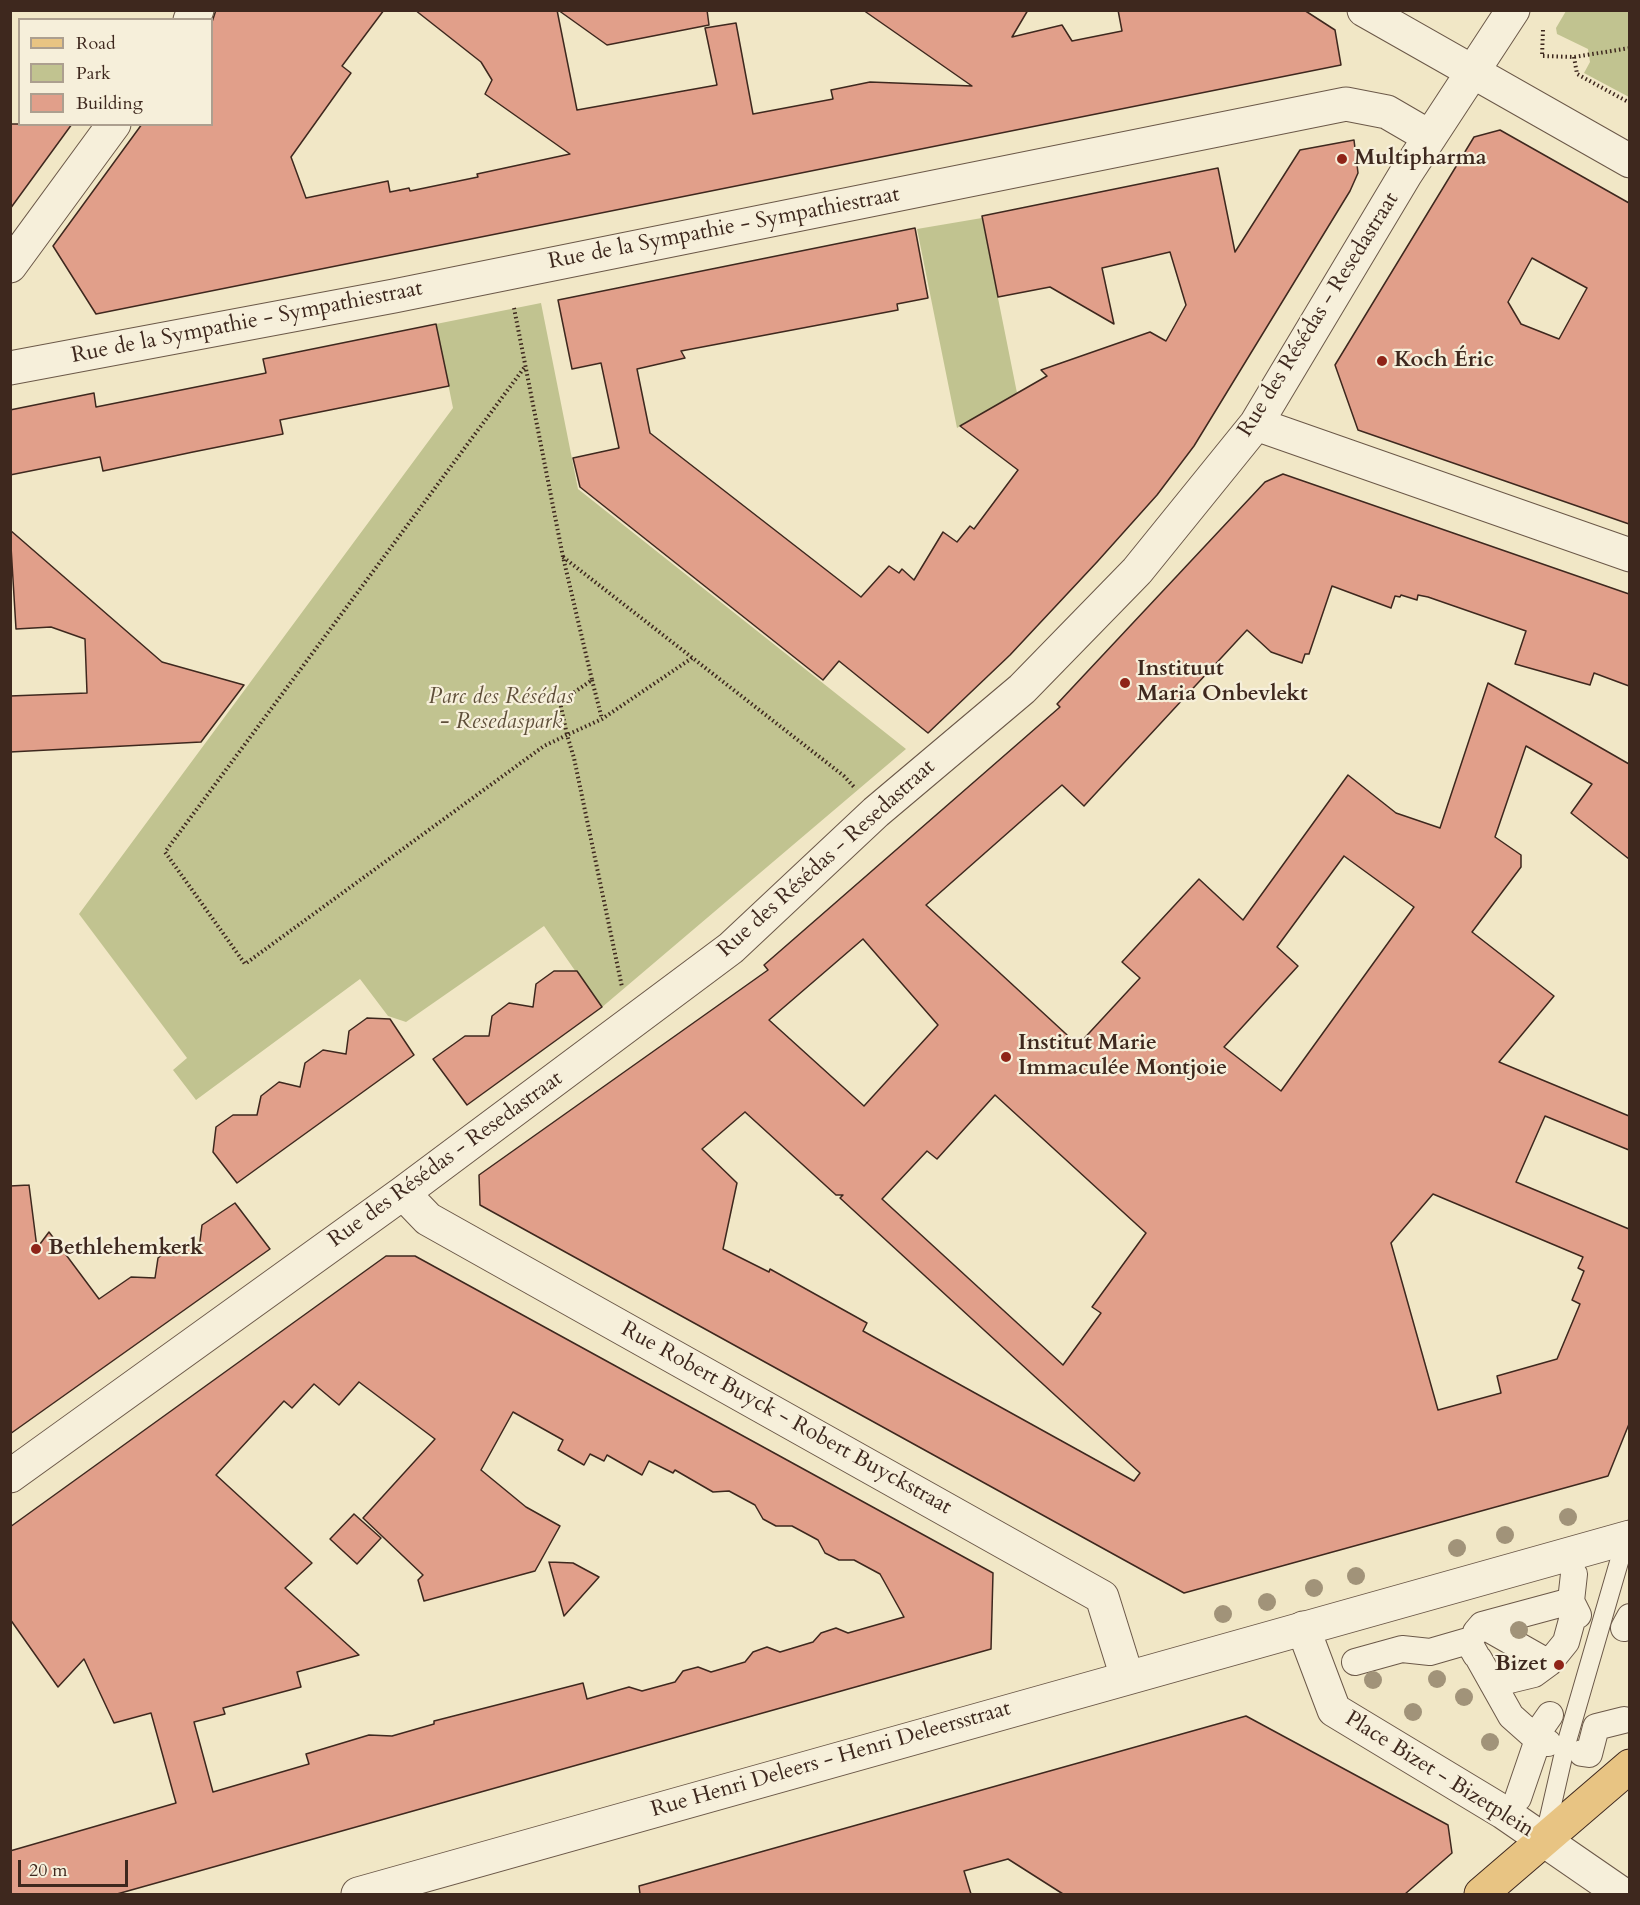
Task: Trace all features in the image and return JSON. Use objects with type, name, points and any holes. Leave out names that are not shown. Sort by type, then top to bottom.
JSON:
[{"type":"main road","points":[[1481,1894],[1629,1766]]},
{"type":"street","points":[[1364,10],[1629,161]]},
{"type":"street","name":"Rue des Résédas - Resedastraat","points":[[10,1476],[404,1193],[731,948],[876,812],[1031,681],[1137,571],[1256,424],[1430,137],[1513,10]]},
{"type":"street","name":"Rue de la Sympathie - Sympathiestraat","points":[[10,368],[508,272],[1346,104],[1387,112],[1430,137]]},
{"type":"street","points":[[10,266],[113,126]]},
{"type":"street","points":[[1256,424],[1629,555]]},
{"type":"street","name":"Rue Robert Buyck - Robert Buyckstraat","points":[[404,1193],[428,1219],[1102,1597],[1126,1677]]},
{"type":"street","name":"Place Bizet - Bizetplein","points":[[1544,1840],[1503,1812],[1334,1710],[1303,1628],[1628,1534]]},
{"type":"street","points":[[1493,1684],[1534,1674],[1549,1662],[1566,1642],[1574,1608],[1574,1574]]},
{"type":"street","points":[[1355,1662],[1402,1649],[1430,1652],[1476,1645],[1574,1608]]},
{"type":"street","name":"Rue Henri Deleers - Henri Deleersstraat","points":[[358,1894],[1303,1628]]},
{"type":"street","points":[[1476,1645],[1549,1662]]},
{"type":"street","points":[[1476,1645],[1493,1684],[1511,1716],[1543,1741]]},
{"type":"street","points":[[1518,1797],[1543,1741],[1543,1725],[1550,1715]]},
{"type":"street","points":[[1582,1753],[1589,1754],[1596,1727],[1627,1719]]},
{"type":"street","points":[[1544,1840],[1622,1894]]},
{"type":"lane","name":"Place Bizet - Bizetplein","points":[[1544,1840],[1565,1748],[1628,1534]]},
{"type":"path","points":[[1544,28],[1542,56],[1574,57],[1629,48]]},
{"type":"path","points":[[1574,57],[1577,74],[1629,103]]},
{"type":"path","points":[[508,272],[524,368],[563,557],[602,719]]},
{"type":"path","points":[[524,368],[165,852],[245,964],[544,746],[602,719],[692,658]]},
{"type":"path","points":[[563,557],[844,776],[876,812]]},
{"type":"path","points":[[592,680],[560,702],[630,1024]]},
{"type":"green space","points":[[1566,11],[1629,11],[1629,97],[1584,73],[1590,62],[1588,49],[1557,34],[1556,28]]},
{"type":"green space","points":[[982,218],[1017,393],[957,428],[917,229]]},
{"type":"green space","name":"Parc des Résédas - Resedaspark","points":[[541,303],[578,489],[906,749],[601,1008],[544,926],[406,1022],[388,1016],[360,979],[196,1100],[173,1070],[187,1058],[79,914],[453,408],[436,324]]},
{"type":"building","points":[[216,10],[384,10],[342,66],[351,73],[291,157],[306,198],[388,181],[390,192],[409,188],[410,191],[570,154],[485,94],[492,80],[481,62],[415,10],[557,10],[577,110],[717,85],[705,28],[736,23],[753,114],[833,99],[831,90],[870,82],[972,86],[863,10],[1028,10],[1012,37],[1062,25],[1072,41],[1122,31],[1118,10],[1304,10],[1335,30],[1341,65],[96,314],[53,246],[141,126],[213,126],[213,19]]},
{"type":"building","points":[[558,10],[707,10],[709,25],[607,45]]},
{"type":"building","points":[[10,124],[71,126],[10,209]]},
{"type":"building","points":[[1500,130],[1629,203],[1629,524],[1358,430],[1335,365],[1474,137]],"holes":[[[1532,258],[1587,288],[1559,339],[1521,324],[1508,302]]]},
{"type":"building","points":[[1354,140],[1358,173],[1350,191],[1194,446],[1157,495],[1097,562],[1010,655],[928,733],[839,661],[823,680],[580,487],[573,458],[619,448],[601,363],[572,369],[558,300],[915,228],[928,298],[897,304],[898,310],[681,351],[685,358],[637,369],[650,433],[861,597],[889,566],[899,573],[902,569],[914,580],[943,532],[957,542],[970,526],[974,529],[1018,470],[960,426],[1047,376],[1041,370],[1150,332],[1166,341],[1186,305],[1170,252],[1102,268],[1114,324],[1050,287],[998,297],[982,216],[1218,168],[1235,252],[1300,150]]},
{"type":"building","points":[[436,324],[449,386],[280,420],[283,434],[103,471],[100,457],[10,475],[10,410],[94,393],[96,407],[266,373],[263,359]]},
{"type":"building","points":[[1283,474],[1629,594],[1629,686],[1594,673],[1590,685],[1515,664],[1526,631],[1428,597],[1418,595],[1417,600],[1401,595],[1400,597],[1395,596],[1391,608],[1332,586],[1309,654],[1305,654],[1302,663],[1271,652],[1247,630],[1084,806],[1062,785],[926,905],[1078,1045],[1140,978],[1122,962],[1199,879],[1243,920],[1348,775],[1396,813],[1440,828],[1488,683],[1629,764],[1629,859],[1571,813],[1592,784],[1526,746],[1495,837],[1521,855],[1521,867],[1472,932],[1554,996],[1499,1062],[1629,1116],[1629,1150],[1545,1116],[1516,1182],[1629,1229],[1629,1424],[1608,1476],[1184,1593],[480,1205],[479,1175],[768,970],[764,965],[1060,707],[1057,704],[1265,482]],"holes":[[[1344,856],[1414,907],[1281,1091],[1224,1047],[1298,966],[1277,947]],[[863,939],[938,1025],[864,1106],[769,1020]],[[995,1095],[1146,1233],[1092,1307],[1101,1313],[1063,1365],[882,1199],[927,1151],[937,1159]],[[745,1112],[836,1195],[843,1195],[840,1198],[1140,1473],[1134,1481],[863,1331],[867,1323],[770,1269],[769,1272],[723,1249],[737,1183],[702,1149]],[[1433,1194],[1583,1257],[1578,1268],[1584,1271],[1572,1300],[1580,1304],[1557,1359],[1497,1376],[1501,1393],[1438,1410],[1391,1243]]]},
{"type":"building","points":[[10,530],[162,662],[244,685],[201,742],[10,752],[10,696],[87,693],[85,639],[51,627],[16,629]]},
{"type":"building","points":[[554,971],[577,971],[602,1007],[467,1105],[433,1059],[465,1036],[489,1036],[492,1016],[509,1003],[533,1007],[536,984]]},
{"type":"building","points":[[367,1018],[390,1019],[414,1055],[237,1183],[213,1152],[216,1127],[233,1115],[257,1115],[261,1096],[279,1082],[300,1087],[305,1063],[323,1050],[346,1054],[349,1031]]},
{"type":"building","points":[[29,1185],[37,1248],[49,1232],[99,1299],[131,1277],[155,1278],[158,1258],[176,1244],[199,1249],[202,1225],[235,1203],[270,1249],[10,1434],[10,1186]]},
{"type":"building","points":[[386,1256],[415,1256],[993,1573],[991,1649],[117,1894],[10,1894],[10,1851],[176,1803],[151,1713],[114,1723],[84,1659],[58,1687],[10,1619],[10,1527]],"holes":[[[359,1382],[435,1439],[363,1518],[423,1575],[418,1580],[424,1601],[535,1571],[560,1526],[526,1507],[481,1470],[513,1412],[563,1440],[558,1450],[584,1465],[590,1454],[604,1461],[607,1455],[642,1475],[649,1461],[673,1473],[675,1470],[713,1492],[729,1491],[755,1505],[763,1519],[776,1526],[792,1526],[818,1540],[825,1553],[839,1560],[854,1560],[880,1574],[904,1617],[848,1633],[836,1628],[821,1633],[813,1642],[780,1652],[767,1647],[753,1652],[745,1662],[711,1672],[698,1667],[683,1671],[675,1682],[642,1691],[629,1687],[587,1699],[583,1683],[434,1721],[434,1724],[392,1736],[369,1735],[306,1754],[309,1764],[213,1792],[194,1722],[225,1714],[223,1708],[301,1687],[297,1672],[359,1655],[285,1588],[312,1563],[216,1475],[284,1401],[292,1408],[314,1384],[339,1405]]]},
{"type":"building","points":[[354,1514],[381,1538],[357,1564],[330,1539]]},
{"type":"building","points":[[549,1562],[573,1563],[599,1577],[564,1616]]},
{"type":"building","points":[[1246,1716],[1448,1825],[1452,1853],[1405,1894],[1063,1894],[1008,1859],[964,1871],[971,1894],[640,1894],[639,1886]]},
{"type":"place","name":"Multipharma","points":[[1342,159]]},
{"type":"place","name":"Koch Éric","points":[[1382,361]]},
{"type":"place","name":"Instituut Maria Onbevlekt","points":[[1125,683]]},
{"type":"place","name":"Institut Marie Immaculée Montjoie","points":[[1006,1057]]},
{"type":"place","name":"Bethlehemkerk","points":[[36,1249]]},
{"type":"place","name":"Bizet","points":[[1559,1665]]}]
